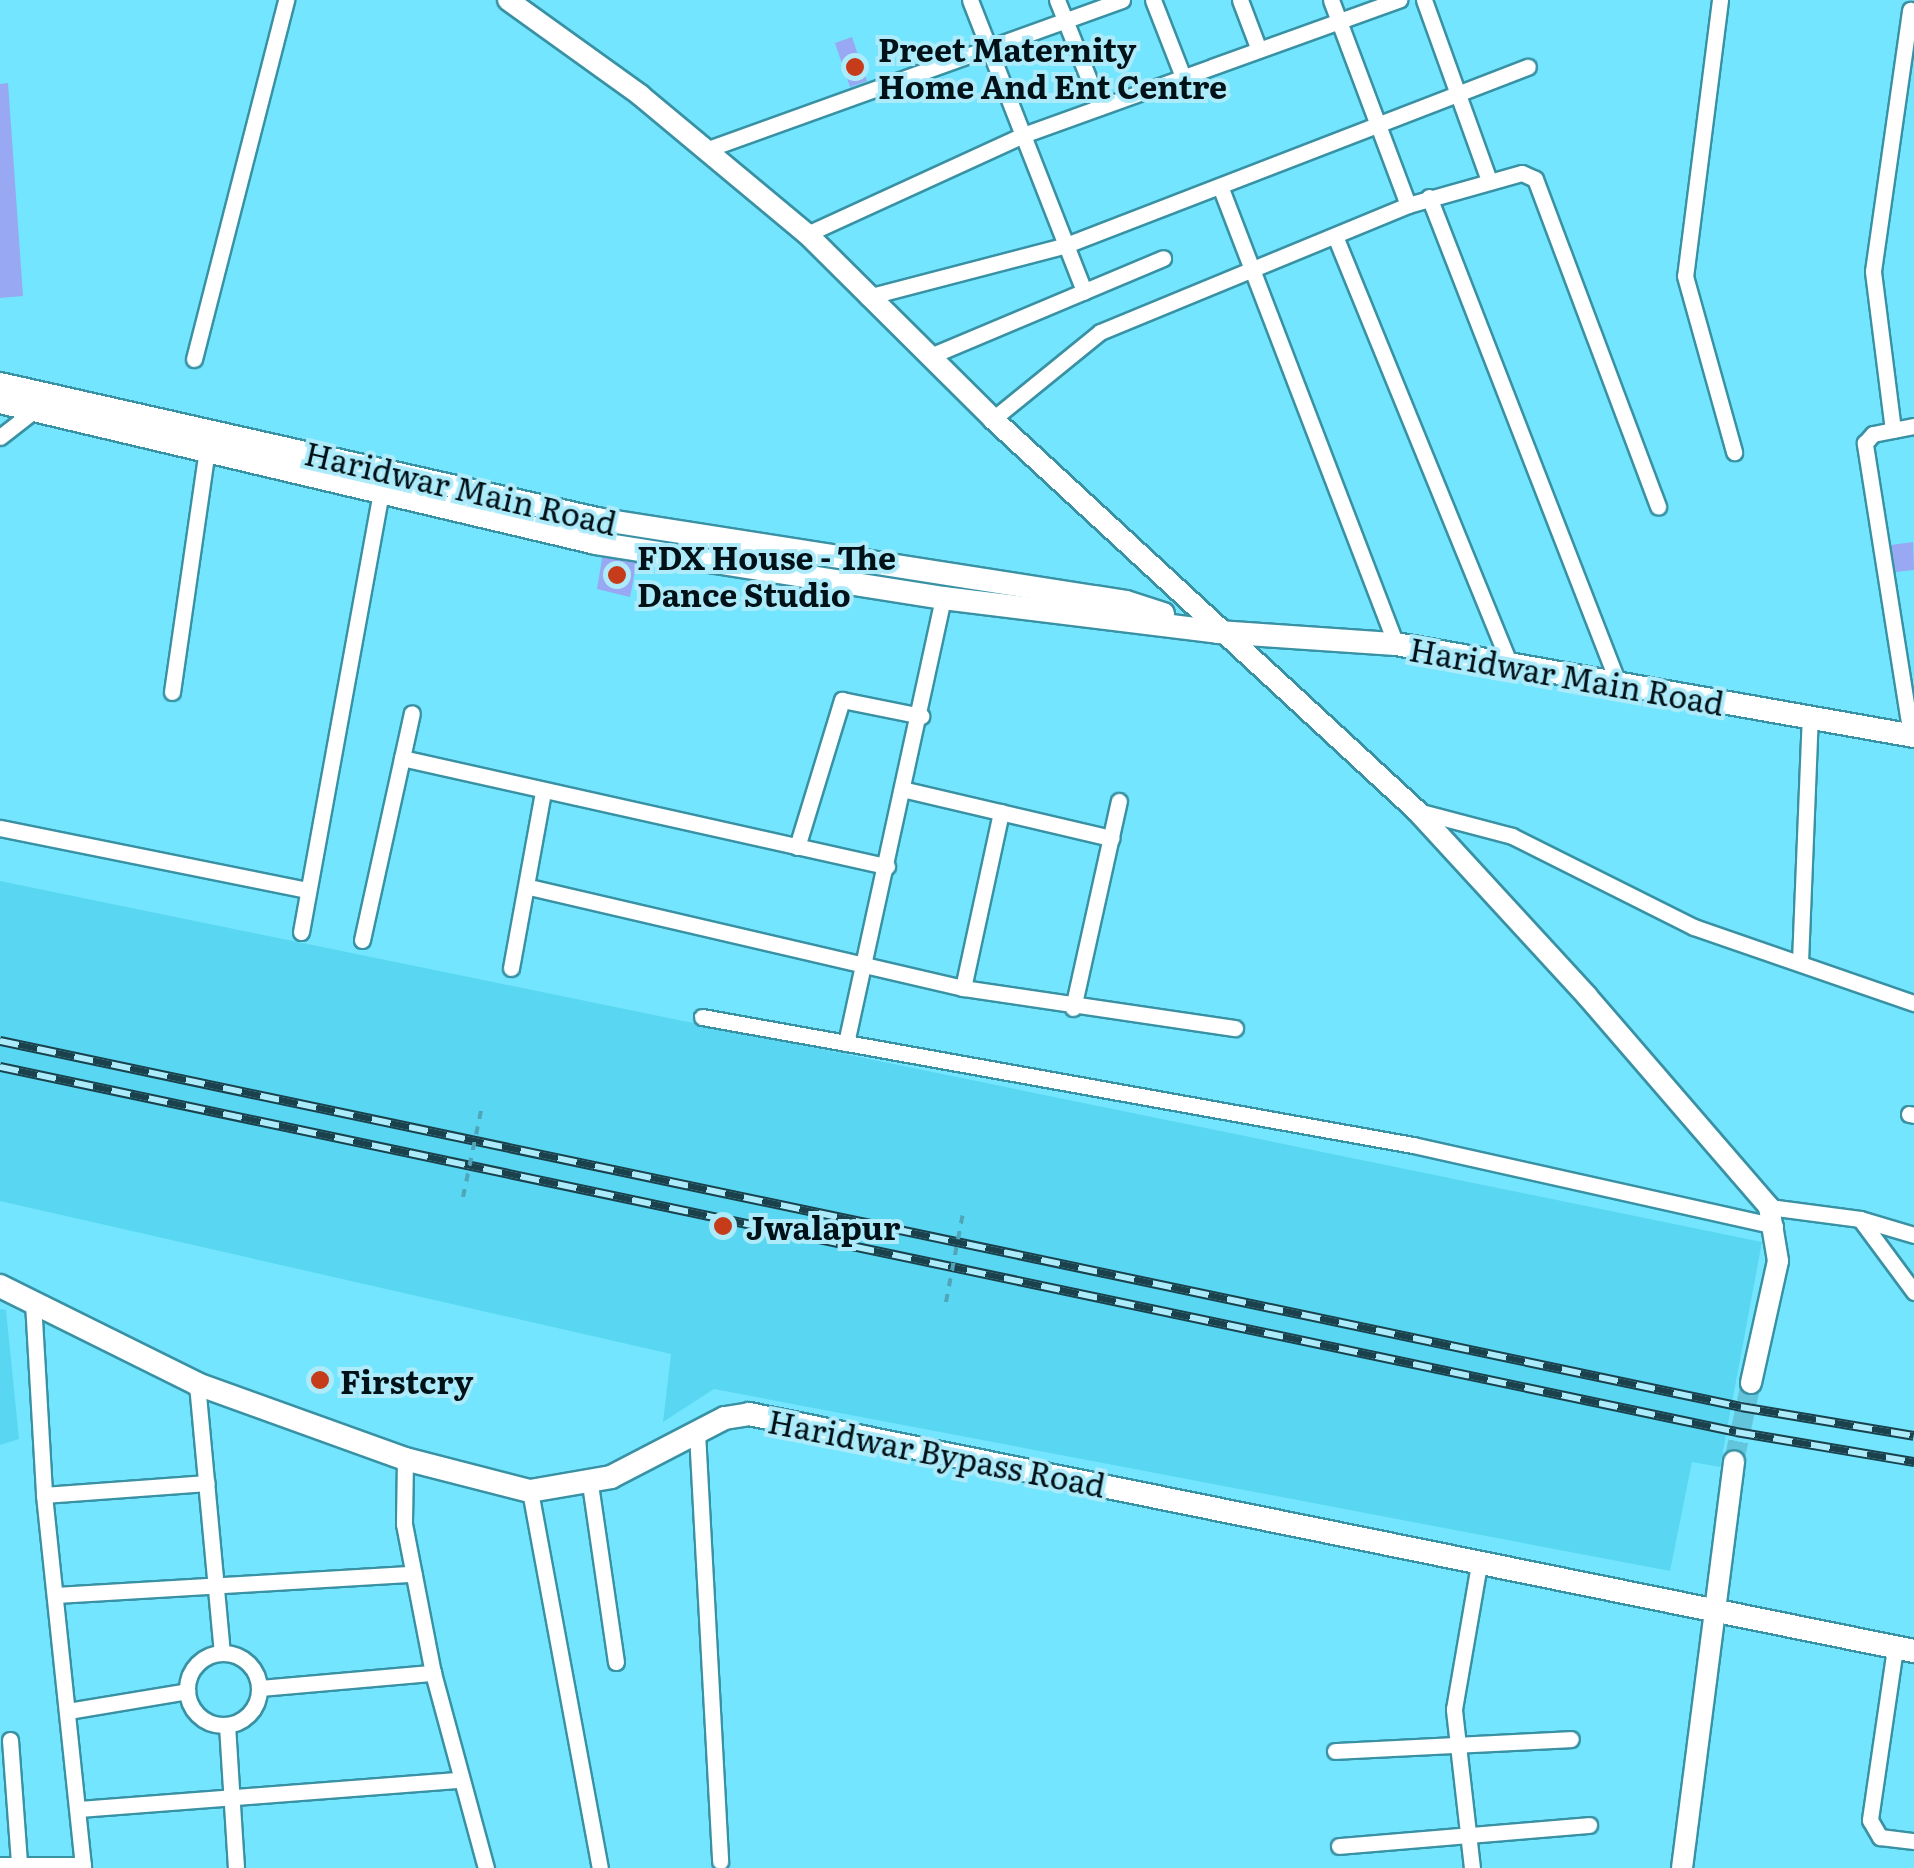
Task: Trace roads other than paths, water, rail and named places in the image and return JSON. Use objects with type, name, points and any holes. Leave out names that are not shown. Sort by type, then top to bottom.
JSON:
[{"type":"main road","name":"Haridwar Main Road","points":[[0,384],[597,519],[1126,602],[1218,632]]},
{"type":"main road","name":"Haridwar Main Road","points":[[0,402],[596,543],[943,598],[1218,632],[1396,644],[1913,736]]},
{"type":"main road","name":"Haridwar Bypass Road","points":[[0,1286],[197,1384],[405,1459],[530,1491],[590,1484],[737,1416],[778,1418],[1714,1614],[1905,1649]]},
{"type":"street","points":[[194,359],[286,0]]},
{"type":"street","points":[[508,0],[708,149],[807,234],[928,357],[1218,632],[1416,811],[1772,1216],[1778,1262],[1751,1382]]},
{"type":"street","points":[[970,0],[1084,291]]},
{"type":"street","points":[[1057,0],[1100,107]]},
{"type":"street","points":[[708,149],[990,51],[1122,0]]},
{"type":"street","points":[[1153,0],[1183,77]]},
{"type":"street","points":[[1240,0],[1258,50]]},
{"type":"street","points":[[1331,0],[1408,205]]},
{"type":"street","points":[[807,234],[1023,134],[1398,0]]},
{"type":"street","points":[[1424,0],[1488,178]]},
{"type":"street","points":[[1720,0],[1685,276],[1734,452]]},
{"type":"street","points":[[1892,430],[1873,270],[1910,10]]},
{"type":"street","points":[[867,297],[1066,246],[1528,67]]},
{"type":"street","points":[[994,419],[1100,332],[1429,197],[1488,178],[1522,172],[1534,179],[1658,508]]},
{"type":"street","points":[[1220,186],[1396,644]]},
{"type":"street","points":[[1429,197],[1618,684]]},
{"type":"street","points":[[1335,236],[1510,664]]},
{"type":"street","points":[[928,357],[1163,258]]},
{"type":"street","points":[[0,437],[36,409]]},
{"type":"street","points":[[1913,736],[1866,454],[1868,437],[1914,426]]},
{"type":"street","points":[[172,692],[207,450]]},
{"type":"street","points":[[301,932],[382,492]]},
{"type":"street","points":[[846,1043],[906,790],[943,598]]},
{"type":"street","points":[[797,847],[842,700],[921,716]]},
{"type":"street","points":[[362,940],[412,713]]},
{"type":"street","points":[[1800,962],[1810,718]]},
{"type":"street","points":[[402,758],[887,866]]},
{"type":"street","points":[[906,790],[1112,838]]},
{"type":"street","points":[[511,968],[544,792]]},
{"type":"street","points":[[1073,1008],[1119,801]]},
{"type":"street","points":[[1416,811],[1512,836],[1694,927],[1914,1003]]},
{"type":"street","points":[[963,988],[1001,812]]},
{"type":"street","points":[[0,828],[308,890]]},
{"type":"street","points":[[529,887],[685,919],[863,968],[1073,1008],[1234,1028]]},
{"type":"street","points":[[702,1017],[1413,1146],[1772,1216],[1860,1219],[1914,1236]]},
{"type":"street","points":[[1860,1219],[1914,1292]]},
{"type":"street","points":[[0,1865],[83,1867],[80,1809],[44,1495],[34,1302]]},
{"type":"street","points":[[197,1384],[222,1652]]},
{"type":"street","points":[[697,1432],[720,1861]]},
{"type":"street","points":[[405,1459],[403,1513],[432,1673],[486,1868]]},
{"type":"street","points":[[1682,1868],[1734,1461]]},
{"type":"street","points":[[44,1495],[207,1483]]},
{"type":"street","points":[[590,1484],[616,1662]]},
{"type":"street","points":[[530,1491],[600,1868]]},
{"type":"street","points":[[1472,1868],[1455,1744],[1457,1683],[1479,1564]]},
{"type":"street","points":[[55,1595],[215,1582],[413,1574]]},
{"type":"street","points":[[1905,1649],[1870,1820],[1880,1837],[1914,1841]]},
{"type":"street","points":[[222,1652],[252,1667],[260,1688],[246,1717],[227,1725],[196,1712],[187,1691],[192,1669],[222,1652]]},
{"type":"street","points":[[260,1688],[432,1673]]},
{"type":"street","points":[[68,1710],[187,1691]]},
{"type":"street","points":[[227,1725],[236,1868]]},
{"type":"street","points":[[1334,1750],[1571,1739]]},
{"type":"street","points":[[10,1740],[19,1864]]},
{"type":"street","points":[[80,1809],[232,1801],[460,1780]]},
{"type":"street","points":[[1338,1846],[1590,1825]]},
{"type":"tunnel","points":[[1734,1461],[1751,1383]]},
{"type":"railway","points":[[0,1041],[1741,1407],[1914,1436]]},
{"type":"railway","points":[[0,1067],[1736,1432],[1914,1462]]},
{"type":"place","name":"Preet Maternity Home And Ent Centre","points":[[855,67]]},
{"type":"place","name":"FDX House - The Dance Studio","points":[[617,575]]},
{"type":"place","name":"Jwalapur","points":[[723,1226]]},
{"type":"place","name":"Firstcry","points":[[320,1380]]}]
